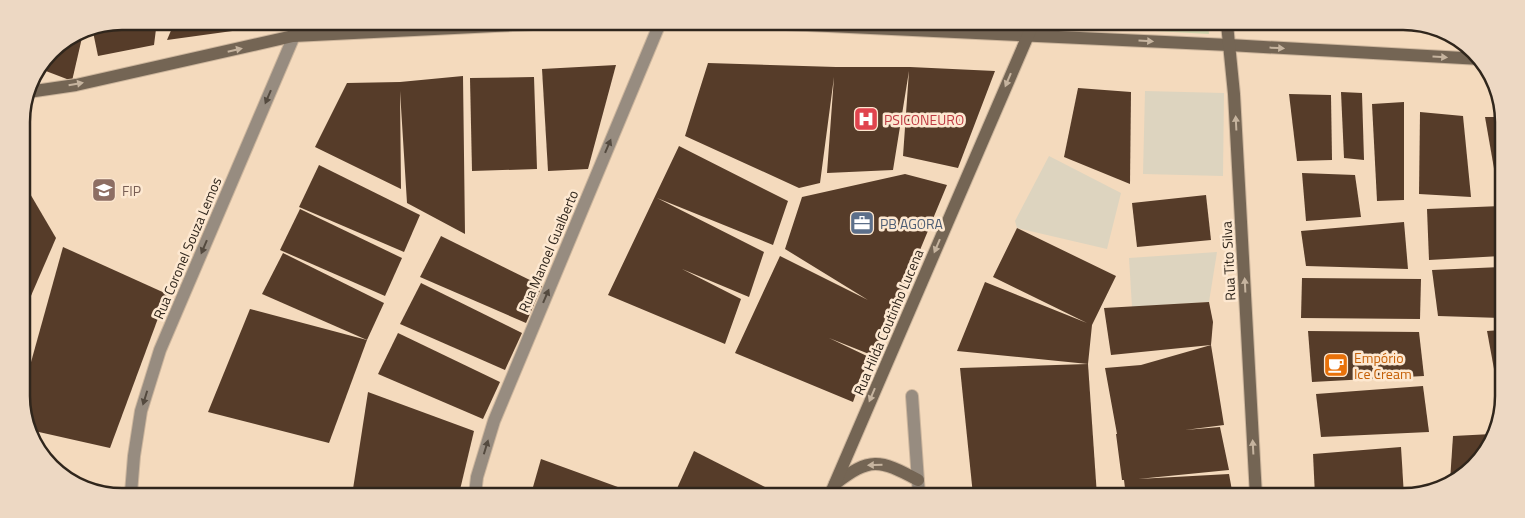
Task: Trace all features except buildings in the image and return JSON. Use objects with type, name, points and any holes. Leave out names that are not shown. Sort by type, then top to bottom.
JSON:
[{"type":"street","name":"Rua Coronel Souza Lemos","points":[[131,488],[141,411],[160,350],[297,30]]},
{"type":"street","points":[[36,91],[76,85],[294,36],[414,30]]},
{"type":"street","name":"Rua Manoel Gualberto","points":[[476,488],[477,477],[494,421],[657,30]]},
{"type":"street","points":[[1030,30],[1229,45],[1469,58]]},
{"type":"street","name":"Rua Hilda Coutinho Lucena","points":[[833,488],[1030,30]]},
{"type":"street","name":"Rua Tito Silva","points":[[1228,30],[1234,94],[1256,488]]},
{"type":"street","points":[[912,396],[919,488]]},
{"type":"street","points":[[834,488],[853,470],[871,464],[883,464],[918,480]]},
{"type":"shaded area","points":[[1145,91],[1224,93],[1223,176],[1143,174]]},
{"type":"shaded area","points":[[1049,156],[1121,193],[1107,249],[1017,228],[1015,221]]},
{"type":"shaded area","points":[[1217,252],[1209,302],[1132,307],[1129,258]]},
{"type":"green space","points":[[1137,30],[1209,30],[1209,34]]},
{"type":"place","name":"PSICONEURO","points":[[866,119]]},
{"type":"place","name":"FIP","points":[[104,190]]},
{"type":"place","name":"PB AGORA","points":[[862,223]]},
{"type":"place","name":"Empório Ice Cream","points":[[1336,365]]}]
